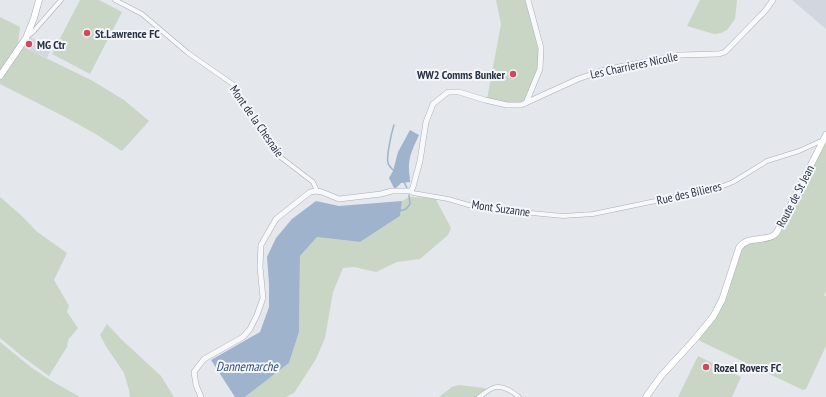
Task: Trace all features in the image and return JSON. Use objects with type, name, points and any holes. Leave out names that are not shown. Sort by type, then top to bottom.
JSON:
[{"type":"main road","points":[[0,76],[26,38],[39,0]]},
{"type":"main road","name":"Route de St Jean","points":[[646,397],[661,376],[714,317],[722,300],[742,243],[775,235],[825,137]]},
{"type":"street","points":[[26,38],[61,0]]},
{"type":"street","name":"Mont de la Chesnaie","points":[[115,0],[142,14],[188,53],[234,86],[244,105],[279,156],[313,182],[316,191]]},
{"type":"street","points":[[526,102],[540,69],[541,48],[528,0]]},
{"type":"street","name":"Les Charrieres Nicolle","points":[[410,191],[413,187],[420,161],[426,122],[433,104],[448,92],[459,92],[507,105],[521,105],[578,78],[604,70],[681,55],[719,54],[725,52],[773,0]]},
{"type":"street","points":[[34,18],[42,22]]},
{"type":"street","name":"Rue des Bilieres","points":[[593,214],[718,188],[733,182],[767,160],[799,151],[825,137]]},
{"type":"street","points":[[201,397],[196,385],[194,372],[204,359],[243,337],[250,329],[257,314],[263,298],[260,267],[261,245],[276,219],[310,192],[322,192],[339,199],[381,194],[392,191],[410,191]]},
{"type":"street","name":"Mont Suzanne","points":[[410,191],[413,193],[448,199],[479,208],[563,216],[593,214]]},
{"type":"street","points":[[480,397],[494,387],[513,392],[519,397]]},
{"type":"shaded area","points":[[792,0],[826,0],[826,29]]},
{"type":"shaded area","points":[[30,37],[51,49],[47,58],[23,47]]},
{"type":"green space","name":"St.Lawrence FC","points":[[80,0],[99,0],[122,12],[90,74],[52,54]]},
{"type":"green space","points":[[496,0],[526,0],[538,49],[537,70],[525,101],[517,103],[506,103],[487,99],[501,24]]},
{"type":"green space","points":[[700,0],[737,0],[735,19],[727,30],[714,34],[687,26]]},
{"type":"green space","points":[[0,17],[20,27],[18,45],[0,70]]},
{"type":"green space","points":[[23,47],[91,80],[124,100],[149,121],[122,151],[65,117],[0,84],[0,80]]},
{"type":"green space","points":[[826,140],[826,291],[824,296],[826,296],[826,346],[806,389],[803,390],[700,341],[699,339],[716,317],[742,249],[749,243],[774,238]]},
{"type":"green space","points":[[0,197],[23,217],[36,231],[67,253],[54,280],[69,306],[67,312],[78,328],[68,340],[67,347],[49,376],[0,338]]},
{"type":"green space","points":[[409,197],[435,198],[451,228],[448,235],[420,259],[397,262],[376,272],[354,267],[343,268],[333,292],[325,338],[316,359],[294,393],[286,397],[245,397],[289,363],[299,332],[300,256],[317,237],[360,242],[400,216],[402,201]]},
{"type":"green space","points":[[107,324],[161,376],[174,397],[130,397],[124,373],[100,335]]},
{"type":"green space","points":[[0,342],[32,368],[80,397],[0,397]]},
{"type":"green space","name":"Rozel Rovers FC","points":[[698,356],[741,377],[732,397],[678,397]]},
{"type":"green space","points":[[459,385],[484,388],[486,390],[476,397],[439,397],[452,387]]},
{"type":"water","points":[[410,130],[419,135],[409,160],[410,182],[401,183],[394,188],[389,178],[393,171],[398,152]]},
{"type":"water","name":"Dannemarche","points":[[316,201],[339,206],[402,201],[400,216],[360,242],[317,237],[300,256],[299,332],[289,363],[245,397],[235,397],[211,360],[260,332],[269,307],[267,257],[276,238],[292,219]]},
{"type":"waterway","points":[[394,125],[388,155],[388,163],[394,171]]},
{"type":"waterway","points":[[404,182],[407,188]]},
{"type":"waterway","points":[[400,211],[406,209],[410,204],[409,195]]},
{"type":"place","name":"St.Lawrence FC","points":[[87,33]]},
{"type":"place","name":"MG Ctr","points":[[29,44]]},
{"type":"place","name":"WW2 Comms Bunker","points":[[513,74]]},
{"type":"place","name":"Rozel Rovers FC","points":[[706,367]]}]
